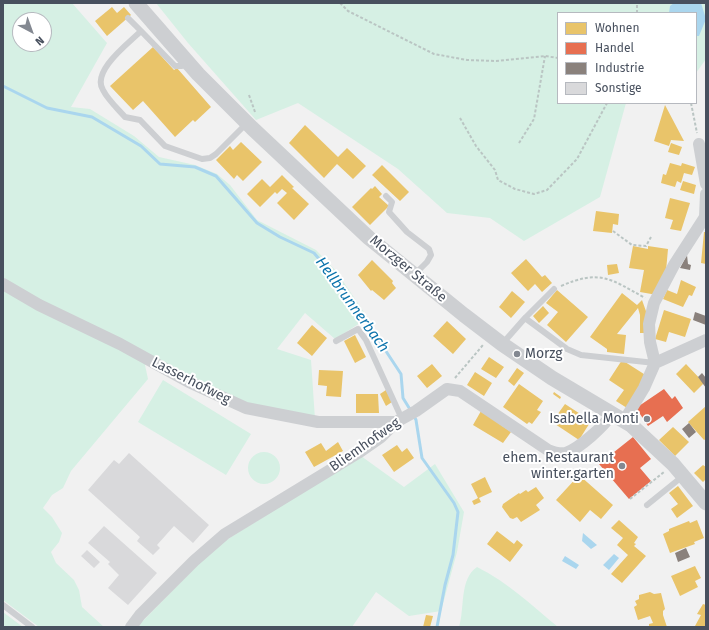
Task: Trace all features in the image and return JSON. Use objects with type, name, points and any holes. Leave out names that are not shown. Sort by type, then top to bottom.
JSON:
[{"type":"street","name":"Morzger Straße","points":[[136,3],[187,62],[251,120],[369,238],[502,344],[552,378],[618,417],[648,439],[683,475],[706,503]]},
{"type":"street","points":[[699,144],[706,184]]},
{"type":"street","points":[[447,389],[460,391],[505,423],[548,450],[556,452],[565,453],[572,450],[601,426],[618,417],[644,388],[655,363],[647,337],[654,303],[674,265],[705,217],[706,194]]},
{"type":"street","name":"Lasserhofweg","points":[[3,284],[39,305],[120,344],[189,382],[246,408],[269,414],[318,422],[405,417]]},
{"type":"street","points":[[655,363],[706,340]]},
{"type":"street","name":"Bliemhofweg","points":[[131,627],[140,615],[194,561],[225,534],[358,453],[381,437],[405,417],[447,389]]},
{"type":"lane","points":[[128,18],[175,66],[182,66],[187,62]]},
{"type":"lane","points":[[141,31],[110,61],[101,77],[102,90],[125,117],[140,120],[165,146],[202,159],[210,158],[216,154],[251,120]]},
{"type":"lane","points":[[386,196],[392,202],[389,212],[407,232],[429,249],[431,255],[427,262],[414,275]]},
{"type":"lane","points":[[502,344],[554,289]]},
{"type":"lane","points":[[525,318],[567,348],[580,355],[655,363]]},
{"type":"lane","points":[[336,342],[358,329],[366,340],[405,417]]},
{"type":"lane","points":[[647,505],[683,475]]},
{"type":"lane","points":[[3,605],[32,627]]},
{"type":"path","points":[[340,3],[348,11],[434,54],[467,60],[496,61],[545,56],[557,58]]},
{"type":"path","points":[[519,143],[534,119],[545,56]]},
{"type":"path","points":[[249,95],[251,120]]},
{"type":"path","points":[[460,118],[476,146],[495,170],[498,180],[515,189],[534,194],[547,190],[576,159],[606,104]]},
{"type":"path","points":[[691,104],[699,144]]},
{"type":"path","points":[[613,231],[632,245],[646,246],[651,237]]},
{"type":"path","points":[[554,289],[579,279],[596,277],[612,280],[654,303]]},
{"type":"path","points":[[447,389],[486,341]]},
{"type":"path","points":[[630,499],[668,468]]},
{"type":"green space","points":[[3,3],[72,3],[107,43],[71,107],[90,109],[134,136],[159,157],[195,165],[217,174],[230,185],[257,220],[316,250],[336,271],[368,318],[335,339],[305,313],[277,349],[311,360],[315,419],[237,403],[149,358],[145,365],[148,379],[71,471],[63,488],[52,495],[43,508],[52,517],[62,533],[59,542],[51,552],[56,563],[74,580],[79,590],[82,607],[104,627],[39,627],[3,600]]},
{"type":"green space","points":[[156,3],[706,3],[706,59],[697,72],[697,12],[557,12],[557,104],[626,104],[600,197],[524,241],[490,218],[447,213],[398,169],[298,103],[256,120],[188,43]]},
{"type":"green space","points":[[163,380],[251,434],[226,475],[138,422]]},
{"type":"green space","points":[[261,452],[267,452],[276,456],[280,468],[276,480],[267,484],[261,484],[252,480],[248,471],[248,465],[252,456]]},
{"type":"green space","points":[[361,456],[404,487],[435,464],[464,512],[457,552],[441,611],[409,616],[376,592],[352,627],[137,627],[215,547]]},
{"type":"green space","points":[[477,567],[510,587],[558,627],[459,627],[467,579],[471,572]]},
{"type":"green space","points":[[3,612],[23,627],[3,627]]},
{"type":"water","points":[[674,3],[701,3],[706,19],[699,36],[697,36],[697,12],[669,12],[670,6]]},
{"type":"water","points":[[583,533],[597,545],[591,549],[582,541]]},
{"type":"water","points":[[614,554],[619,558],[609,570],[603,565]]},
{"type":"water","points":[[565,556],[579,565],[576,569],[562,561]]},
{"type":"building: Wohnen","points":[[112,7],[117,13],[124,7],[131,15],[107,36],[95,21]]},
{"type":"building: Wohnen","points":[[153,47],[174,70],[177,68],[211,107],[195,122],[193,120],[175,137],[143,101],[133,110],[110,86]]},
{"type":"building: Wohnen","points":[[665,105],[684,141],[671,140],[669,146],[654,141]]},
{"type":"building: Wohnen","points":[[305,125],[338,157],[347,148],[366,166],[353,179],[337,164],[324,178],[289,143]]},
{"type":"building: Wohnen","points":[[241,142],[262,162],[243,181],[237,175],[234,179],[216,160],[230,146],[233,150]]},
{"type":"building: Wohnen","points":[[671,143],[682,147],[679,155],[668,152]]},
{"type":"building: Wohnen","points":[[670,163],[681,166],[682,163],[695,167],[692,175],[684,173],[681,183],[677,181],[675,187],[661,183],[663,174],[666,175]]},
{"type":"building: Wohnen","points":[[382,165],[409,192],[400,201],[372,175]]},
{"type":"building: Wohnen","points":[[282,175],[294,187],[292,188],[309,204],[294,220],[277,203],[287,193],[282,189],[277,194],[275,192],[260,207],[247,194],[262,179],[270,187]]},
{"type":"building: Wohnen","points":[[683,181],[696,185],[694,194],[680,190]]},
{"type":"building: Wohnen","points":[[375,186],[382,194],[379,197],[389,206],[370,225],[352,207],[371,188],[372,189]]},
{"type":"building: Wohnen","points":[[670,198],[690,203],[681,231],[670,229],[673,220],[665,218]]},
{"type":"building: Wohnen","points":[[596,211],[619,214],[618,225],[613,224],[612,233],[593,231]]},
{"type":"building: Wohnen","points":[[704,232],[706,232],[706,264],[701,263]]},
{"type":"building: Wohnen","points":[[633,246],[648,249],[648,246],[668,249],[666,271],[657,295],[640,292],[644,270],[629,268]]},
{"type":"building: Wohnen","points":[[526,259],[542,277],[545,275],[552,283],[542,292],[535,284],[528,291],[511,273]]},
{"type":"building: Wohnen","points":[[372,260],[393,281],[392,283],[396,288],[384,300],[372,290],[371,291],[358,275]]},
{"type":"building: Wohnen","points":[[617,264],[619,273],[608,275],[607,265]]},
{"type":"building: Wohnen","points":[[681,280],[696,287],[692,296],[689,295],[683,307],[663,299],[667,290],[677,294]]},
{"type":"building: Wohnen","points":[[557,290],[588,317],[566,342],[547,325],[558,312],[546,303]]},
{"type":"building: Wohnen","points":[[512,291],[525,302],[511,318],[499,307]]},
{"type":"building: Wohnen","points":[[622,293],[637,305],[642,300],[647,314],[646,333],[640,333],[640,315],[638,308],[617,334],[626,335],[624,354],[607,352],[607,349],[590,337]]},
{"type":"building: Wohnen","points":[[543,306],[549,313],[539,323],[533,316]]},
{"type":"building: Wohnen","points":[[664,310],[691,319],[685,337],[669,332],[666,342],[655,339]]},
{"type":"building: Wohnen","points":[[447,321],[466,339],[453,354],[433,336]]},
{"type":"building: Wohnen","points":[[312,325],[327,338],[312,356],[297,343]]},
{"type":"building: Wohnen","points":[[355,335],[366,357],[355,363],[344,341]]},
{"type":"building: Wohnen","points":[[528,346],[535,351],[533,353],[527,348]]},
{"type":"building: Wohnen","points":[[489,357],[504,367],[496,378],[481,369]]},
{"type":"building: Wohnen","points":[[622,360],[647,376],[627,408],[616,401],[624,390],[609,380]]},
{"type":"building: Wohnen","points":[[432,364],[442,376],[427,388],[417,376]]},
{"type":"building: Wohnen","points":[[686,364],[704,383],[694,393],[676,374]]},
{"type":"building: Wohnen","points":[[517,368],[524,373],[514,386],[508,381]]},
{"type":"building: Wohnen","points":[[319,370],[343,371],[341,397],[326,396],[327,386],[318,385]]},
{"type":"building: Wohnen","points":[[475,372],[492,383],[484,396],[467,385]]},
{"type":"building: Wohnen","points":[[519,384],[543,401],[537,410],[541,412],[532,424],[529,422],[527,424],[503,407]]},
{"type":"building: Wohnen","points":[[386,390],[392,402],[386,406],[380,394]]},
{"type":"building: Wohnen","points":[[554,392],[561,397],[560,399],[553,394]]},
{"type":"building: Wohnen","points":[[356,394],[378,394],[379,413],[356,413]]},
{"type":"building: Wohnen","points":[[565,404],[591,421],[579,440],[552,422]]},
{"type":"building: Wohnen","points":[[706,406],[706,439],[704,440],[688,422]]},
{"type":"building: Wohnen","points":[[481,411],[511,432],[503,443],[473,425]]},
{"type":"building: Wohnen","points":[[673,427],[689,442],[675,456],[659,440]]},
{"type":"building: Wohnen","points":[[338,442],[343,451],[314,467],[305,452],[321,443],[326,451]]},
{"type":"building: Wohnen","points":[[397,445],[402,452],[407,448],[414,458],[394,472],[382,455]]},
{"type":"building: Wohnen","points":[[703,465],[706,467],[706,479],[703,482],[694,473]]},
{"type":"building: Wohnen","points":[[579,475],[613,505],[601,519],[590,510],[580,522],[556,500]]},
{"type":"building: Wohnen","points":[[485,477],[492,492],[479,498],[481,502],[474,505],[472,501],[478,498],[471,484]]},
{"type":"building: Wohnen","points":[[678,486],[693,506],[677,518],[671,509],[678,504],[669,493]]},
{"type":"building: Wohnen","points":[[536,487],[544,498],[536,505],[540,510],[521,522],[517,517],[513,519],[510,518],[502,507],[503,504],[519,493],[520,494],[526,490],[528,492]]},
{"type":"building: Wohnen","points":[[619,520],[638,537],[634,543],[636,544],[634,546],[646,556],[622,583],[611,574],[628,555],[617,545],[623,538],[611,528]]},
{"type":"building: Wohnen","points":[[697,520],[704,538],[694,542],[695,544],[670,553],[663,534],[669,531],[669,529],[689,521],[690,523]]},
{"type":"building: Wohnen","points":[[497,531],[514,544],[517,540],[523,545],[510,562],[487,544]]},
{"type":"building: Wohnen","points":[[695,566],[701,578],[695,581],[698,587],[680,596],[671,576]]},
{"type":"building: Wohnen","points":[[650,592],[654,594],[661,593],[665,609],[663,611],[663,615],[667,627],[649,627],[649,624],[653,623],[650,616],[638,620],[634,607],[637,605],[635,601],[639,599],[639,595]]},
{"type":"building: Wohnen","points":[[703,604],[706,605],[706,627],[697,627],[695,626],[701,615],[697,614]]},
{"type":"building: Wohnen","points":[[426,615],[433,616],[430,627],[423,627]]},
{"type":"building: Handel","points":[[664,389],[672,399],[675,396],[683,408],[667,422],[663,416],[648,426],[636,408]]},
{"type":"building: Handel","name":"ehem. Restaurant winter.garten","points":[[633,437],[651,459],[640,468],[651,481],[629,499],[599,464]]},
{"type":"building: Industrie","points":[[687,255],[688,264],[691,265],[690,270],[680,268]]},
{"type":"building: Industrie","points":[[695,312],[706,316],[706,325],[693,320]]},
{"type":"building: Industrie","points":[[702,373],[706,378],[706,388],[698,377]]},
{"type":"building: Industrie","points":[[689,423],[696,432],[689,438],[682,429]]},
{"type":"building: Industrie","points":[[686,548],[690,557],[678,562],[675,553]]},
{"type":"building: Sonstige","points":[[129,453],[209,525],[193,543],[174,526],[157,545],[160,548],[153,555],[137,541],[140,537],[88,490],[114,460],[119,464]]},
{"type":"building: Sonstige","points":[[104,526],[157,573],[128,605],[108,588],[119,575],[108,564],[110,562],[88,543]]},
{"type":"building: Sonstige","points":[[87,550],[100,562],[94,568],[81,556]]},
{"type":"waterway","name":"Hellbrunnerbach","points":[[3,86],[47,108],[92,117],[141,146],[160,164],[195,167],[216,176],[257,223],[280,237],[314,253],[347,292],[401,374],[403,398],[411,411]]},
{"type":"waterway","name":"Hellbrunnerbach","points":[[414,416],[416,420],[422,458],[454,503],[458,512],[453,555],[445,585],[437,627]]},
{"type":"place","name":"Morzg","points":[[517,354]]},
{"type":"place","name":"Isabella Monti","points":[[647,419]]},
{"type":"place","name":"ehem. Restaurant winter.garten","points":[[622,466]]}]
